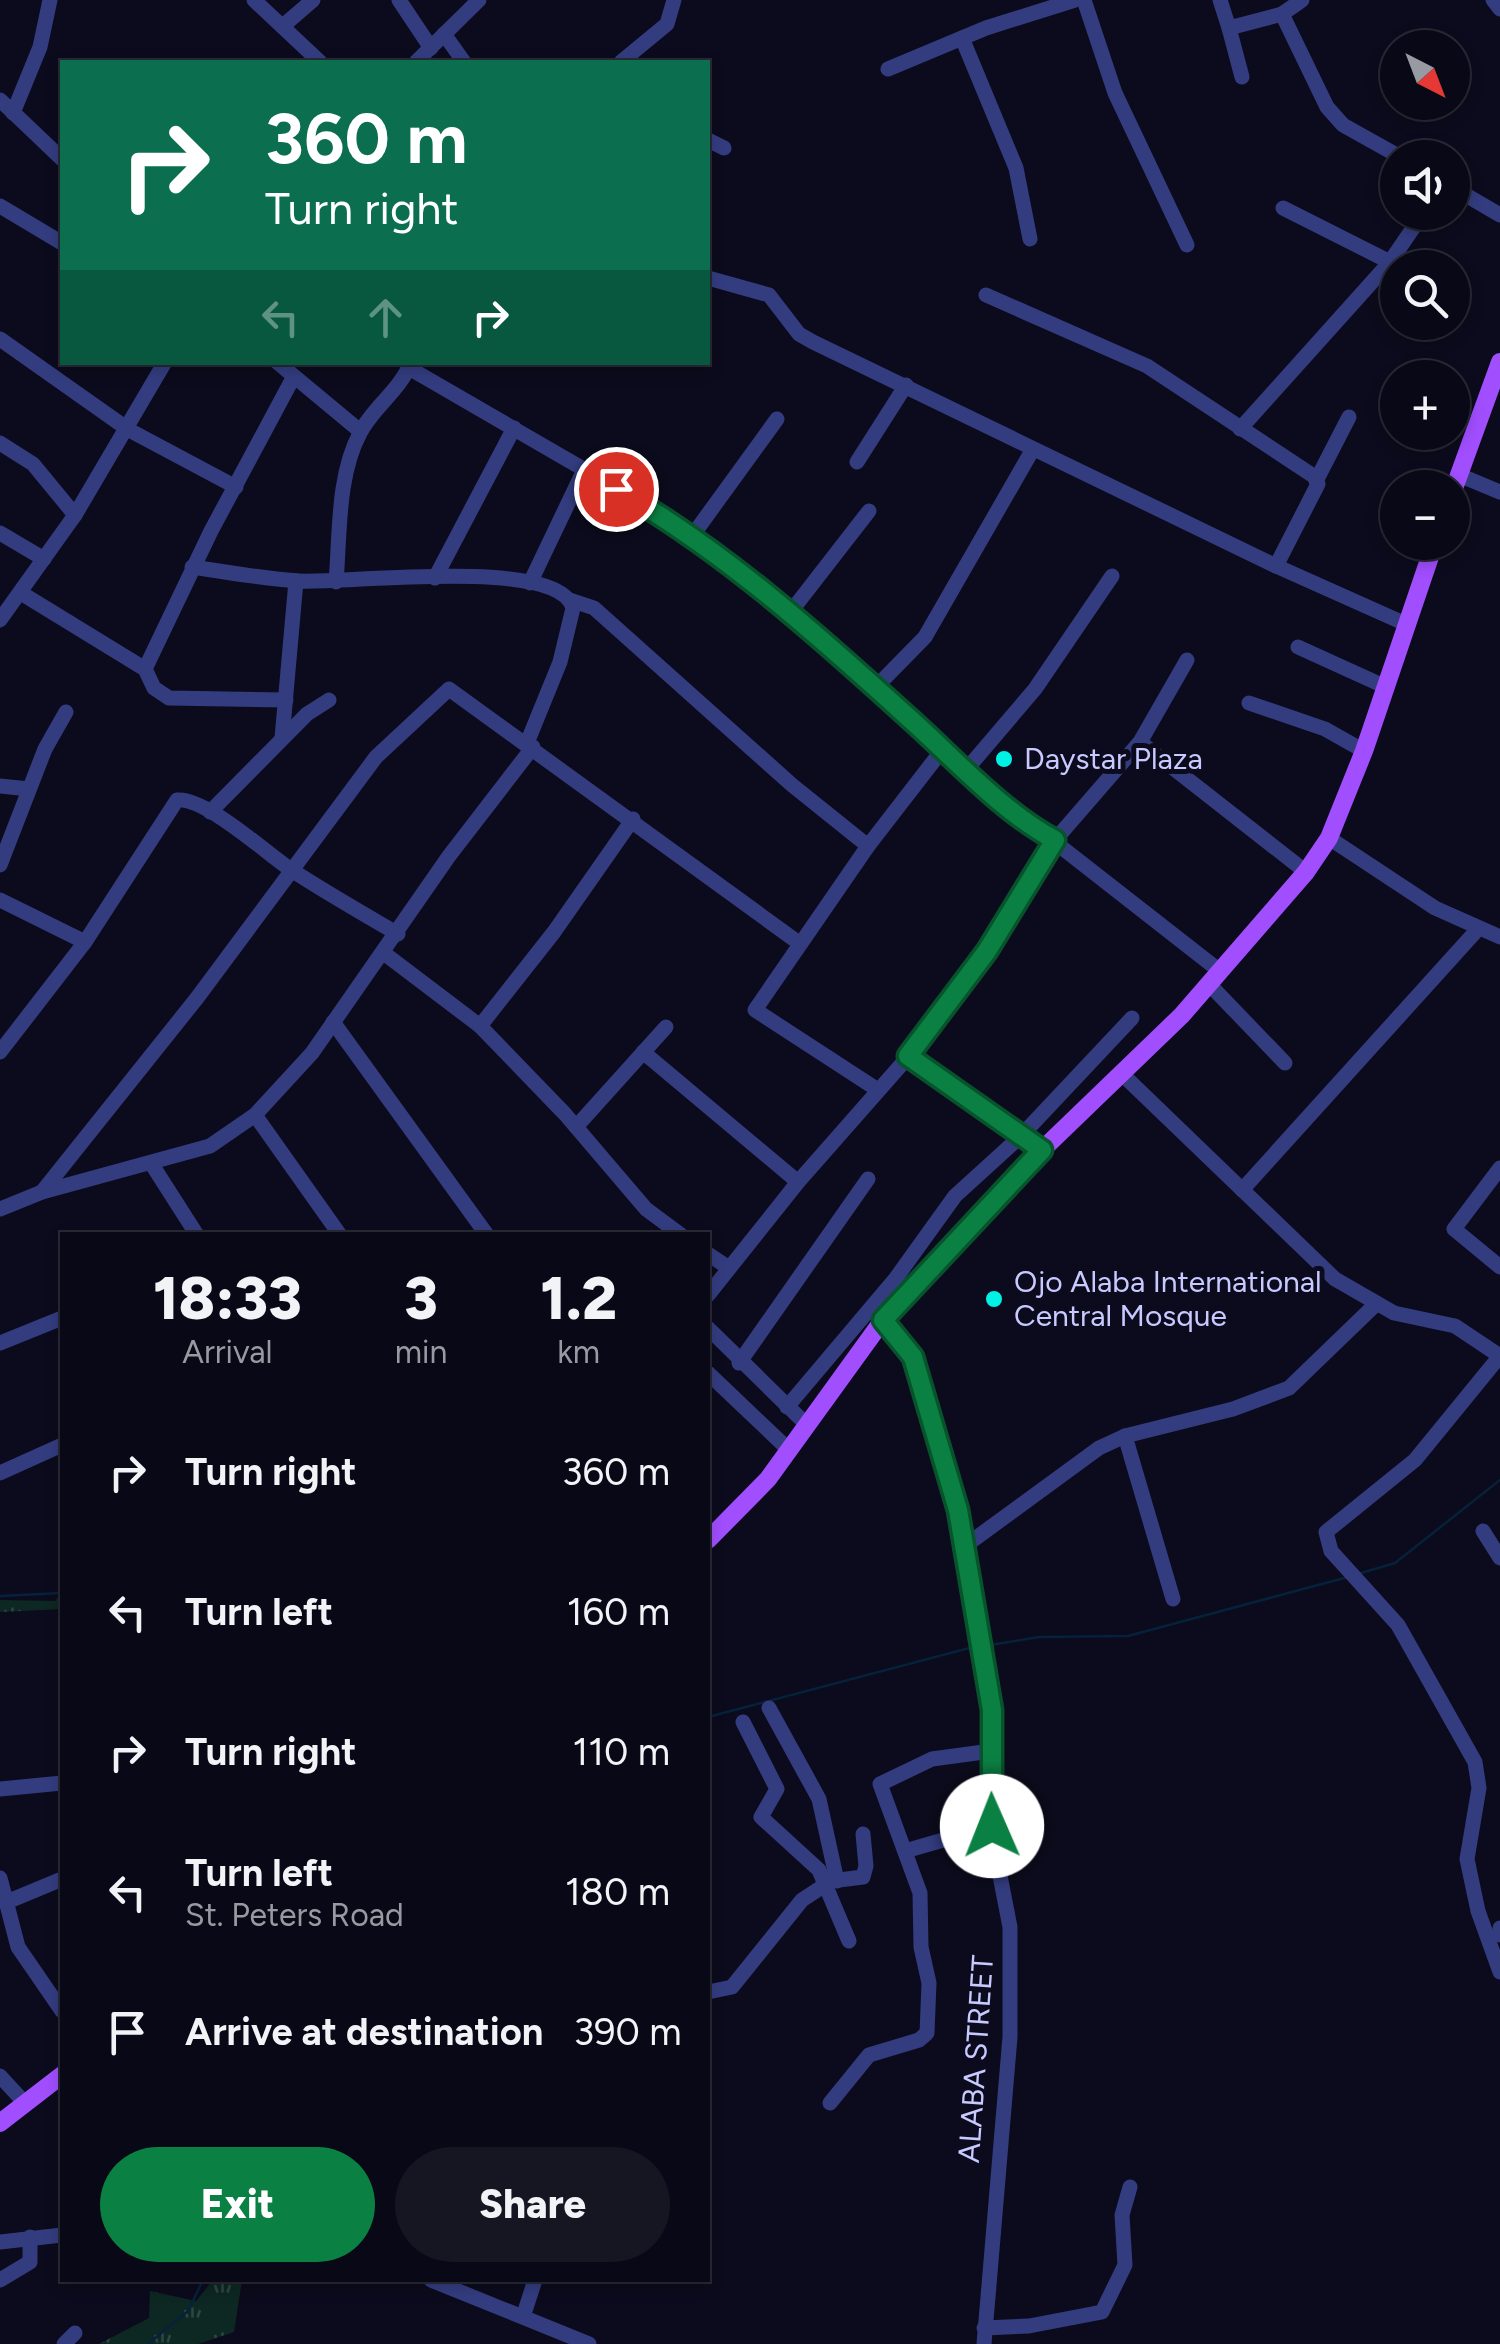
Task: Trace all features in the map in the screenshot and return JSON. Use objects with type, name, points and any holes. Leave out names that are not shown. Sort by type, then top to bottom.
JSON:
[{"type":"main road","points":[[1461,470],[1500,362]]},
{"type":"main road","points":[[710,1538],[790,1451],[883,1320],[1042,1150],[1215,978],[1306,872],[1330,838],[1429,560]]},
{"type":"main road","points":[[0,2122],[60,2075]]},
{"type":"street","points":[[14,112],[40,47],[50,0]]},
{"type":"street","points":[[254,0],[318,60]]},
{"type":"street","points":[[284,25],[312,0]]},
{"type":"street","points":[[398,0],[431,48]]},
{"type":"street","points":[[418,60],[479,0]]},
{"type":"street","points":[[623,60],[667,24],[674,0]]},
{"type":"street","points":[[888,70],[962,38],[1074,0]]},
{"type":"street","points":[[1084,0],[1115,92],[1188,244]]},
{"type":"street","points":[[1220,0],[1242,77]]},
{"type":"street","points":[[1228,28],[1282,14],[1302,0]]},
{"type":"street","points":[[1493,0],[1500,9]]},
{"type":"street","points":[[1282,14],[1335,118],[1380,145]]},
{"type":"street","points":[[444,34],[463,60]]},
{"type":"street","points":[[962,38],[1016,168],[1030,239]]},
{"type":"street","points":[[0,100],[60,157]]},
{"type":"street","points":[[710,141],[724,148]]},
{"type":"street","points":[[1470,198],[1500,216]]},
{"type":"street","points":[[0,206],[60,242]]},
{"type":"street","points":[[1283,208],[1380,257]]},
{"type":"street","points":[[1240,429],[1380,273]]},
{"type":"street","points":[[710,279],[769,296],[799,334],[1033,449],[1090,472],[1276,566],[1408,625]]},
{"type":"street","points":[[986,295],[1148,366],[1316,481]]},
{"type":"street","points":[[0,339],[129,430],[236,487]]},
{"type":"street","points":[[0,620],[75,516],[129,430],[162,365]]},
{"type":"street","points":[[280,365],[360,432]]},
{"type":"street","points":[[336,582],[342,501],[360,432],[410,366],[649,507],[789,614],[966,770],[1055,840],[1215,978],[1285,1064]]},
{"type":"street","points":[[145,670],[192,567],[294,378]]},
{"type":"street","points":[[857,462],[906,385]]},
{"type":"street","points":[[1276,566],[1349,417]]},
{"type":"street","points":[[690,538],[776,419]]},
{"type":"street","points":[[435,578],[514,428]]},
{"type":"street","points":[[0,442],[32,464],[75,516]]},
{"type":"street","points":[[875,688],[925,637],[1033,449]]},
{"type":"street","points":[[530,582],[584,470]]},
{"type":"street","points":[[1470,480],[1500,492]]},
{"type":"street","points":[[789,614],[869,511]]},
{"type":"street","points":[[0,533],[44,560]]},
{"type":"street","points":[[192,567],[296,581],[435,578],[457,574],[530,582],[594,608],[792,786],[868,846]]},
{"type":"street","points":[[966,770],[1035,689],[1112,576]]},
{"type":"street","points":[[282,738],[296,581]]},
{"type":"street","points":[[21,593],[145,670],[154,688],[169,698],[286,700]]},
{"type":"street","points":[[0,1209],[42,1192],[210,1146],[255,1115],[285,1086],[385,954],[449,856],[530,745],[560,662],[570,600]]},
{"type":"street","points":[[1298,647],[1386,686]]},
{"type":"street","points":[[710,1292],[798,1182],[908,1056],[987,951],[1055,840],[1140,742],[1187,660]]},
{"type":"street","points":[[42,1192],[197,998],[376,757],[450,689],[799,943]]},
{"type":"street","points":[[210,812],[282,738],[329,700]]},
{"type":"street","points":[[1249,703],[1325,729],[1364,751]]},
{"type":"street","points":[[0,865],[29,789],[66,712]]},
{"type":"street","points":[[1140,742],[1306,872]]},
{"type":"street","points":[[878,1090],[755,1010],[868,846],[943,749]]},
{"type":"street","points":[[0,786],[29,789]]},
{"type":"street","points":[[0,1052],[85,942],[168,808],[184,799],[210,812],[290,870],[398,934]]},
{"type":"street","points":[[480,1026],[554,932],[633,819]]},
{"type":"street","points":[[1330,838],[1400,888],[1478,930],[1500,937]]},
{"type":"street","points":[[0,900],[85,942]]},
{"type":"street","points":[[1242,1190],[1478,930]]},
{"type":"street","points":[[385,954],[480,1026],[576,1127],[646,1210],[676,1232]]},
{"type":"street","points":[[787,1407],[896,1278],[955,1196],[1021,1136],[1132,1018]]},
{"type":"street","points":[[333,1022],[486,1232]]},
{"type":"street","points":[[576,1127],[666,1027]]},
{"type":"street","points":[[643,1052],[798,1182]]},
{"type":"street","points":[[908,1056],[1042,1150]]},
{"type":"street","points":[[1122,1074],[1335,1279],[1375,1305],[1455,1326],[1500,1356],[1434,1440],[1326,1532],[1326,1542],[1398,1625],[1475,1762],[1479,1788],[1467,1859],[1478,1910],[1500,1972]]},
{"type":"street","points":[[255,1115],[338,1232]]},
{"type":"street","points":[[150,1163],[194,1232]]},
{"type":"street","points":[[1500,1168],[1454,1229],[1500,1266]]},
{"type":"street","points":[[739,1363],[868,1179]]},
{"type":"street","points":[[710,1255],[729,1268]]},
{"type":"street","points":[[966,1546],[1052,1480],[1125,1436],[1233,1409],[1288,1388],[1375,1305]]},
{"type":"street","points":[[0,1343],[60,1319]]},
{"type":"street","name":"ALABA STREET","points":[[883,1320],[913,1357],[966,1546],[984,1644],[992,1826],[1010,1927],[1011,2021],[984,2336]]},
{"type":"street","points":[[710,1330],[739,1363],[807,1425]]},
{"type":"street","points":[[710,1375],[790,1451]]},
{"type":"street","points":[[1125,1436],[1173,1599]]},
{"type":"street","points":[[0,1473],[60,1446]]},
{"type":"street","points":[[1483,1532],[1500,1558]]},
{"type":"street","points":[[769,1708],[820,1799],[832,1882],[848,1940]]},
{"type":"street","points":[[743,1722],[777,1789],[761,1817],[832,1882]]},
{"type":"street","points":[[830,2102],[868,2055],[877,2049],[919,2040],[927,2033],[929,1983],[921,1947],[922,1908],[880,1789],[883,1779],[932,1758],[991,1751]]},
{"type":"street","points":[[0,1789],[60,1783]]},
{"type":"street","points":[[905,1851],[992,1826]]},
{"type":"street","points":[[710,1992],[732,1987],[802,1900],[832,1882],[866,1873],[863,1834]]},
{"type":"street","points":[[60,1880],[3,1889],[18,1948],[60,2007]]},
{"type":"street","points":[[0,2076],[24,2102]]},
{"type":"street","points":[[984,2336],[1102,2312],[1124,2268],[1122,2215],[1130,2187]]},
{"type":"street","points":[[0,2242],[60,2235]]},
{"type":"street","points":[[0,2280],[30,2262],[30,2238]]},
{"type":"street","points":[[436,2282],[524,2314],[589,2344]]},
{"type":"street","points":[[524,2314],[534,2282]]},
{"type":"green space","points":[[60,1595],[60,1609],[0,1612],[0,1600],[55,1601]]},
{"type":"green space","points":[[211,2282],[242,2282],[234,2332],[198,2344],[99,2344],[149,2318],[150,2291],[196,2301]]},
{"type":"waterway","points":[[1361,1573],[1395,1563],[1500,1480]]},
{"type":"waterway","points":[[990,1645],[1039,1637],[1128,1636],[1348,1577]]},
{"type":"waterway","points":[[0,1596],[60,1593]]},
{"type":"waterway","points":[[710,1716],[977,1646]]},
{"type":"waterway","points":[[148,2344],[188,2311],[202,2282]]},
{"type":"place","name":"Daystar Plaza","points":[[1004,759]]},
{"type":"place","name":"Ojo Alaba International Central Mosque","points":[[994,1299]]},
{"type":"route","points":[[616,489],[649,507],[789,614],[982,784],[1042,834],[1055,840],[987,951],[908,1056],[1042,1150],[883,1320],[913,1357],[958,1510],[983,1639],[992,1710],[992,1826]]}]
